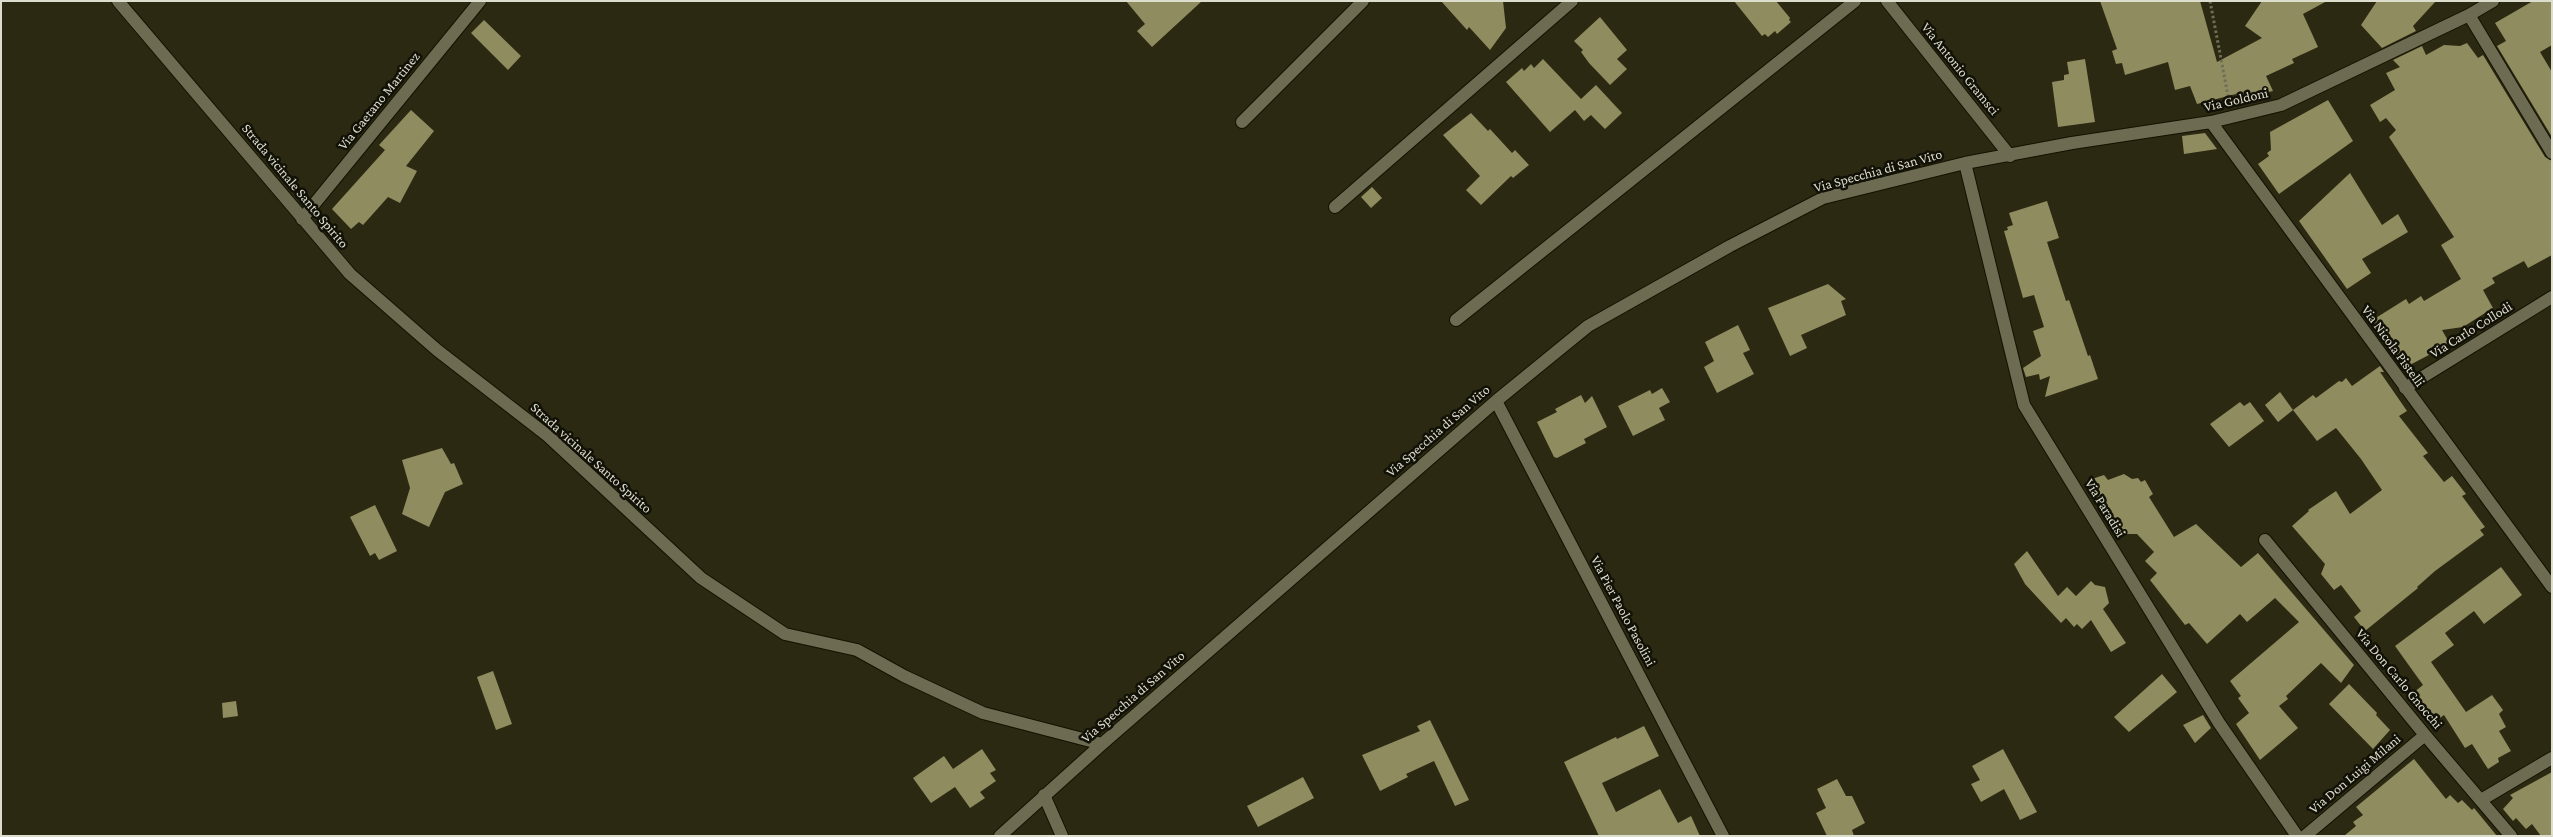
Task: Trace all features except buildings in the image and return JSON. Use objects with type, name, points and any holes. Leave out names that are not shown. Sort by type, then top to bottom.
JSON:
[{"type":"street","name":"Strada vicinale Santo Spirito","points":[[118,1],[350,274],[437,350],[548,436],[701,578],[785,634],[857,650],[983,713],[1102,744]]},
{"type":"street","name":"Via Gaetano Martinez","points":[[302,219],[480,1]]},
{"type":"street","points":[[1242,122],[1363,1]]},
{"type":"street","points":[[1335,207],[1572,1]]},
{"type":"street","points":[[1456,320],[1855,1]]},
{"type":"street","name":"Via Antonio Gramsci","points":[[1887,1],[2010,156]]},
{"type":"street","name":"Via Goldoni","points":[[1965,163],[2211,122],[2281,105],[2469,15],[2493,1]]},
{"type":"street","points":[[2469,15],[2552,153]]},
{"type":"street","name":"Via Nicola Pistelli","points":[[2211,122],[2552,587]]},
{"type":"street","name":"Via Specchia di San Vito","points":[[1000,836],[1044,794],[1496,401],[1588,326],[1730,246],[1822,198],[1965,163]]},
{"type":"street","name":"Via Paradisi","points":[[1965,163],[2024,405],[2219,723],[2297,836]]},
{"type":"street","name":"Via Carlo Collodi","points":[[2405,388],[2552,297]]},
{"type":"street","name":"Via Pier Paolo Pasolini","points":[[1496,401],[1723,836]]},
{"type":"street","name":"Via Don Carlo Gnocchi","points":[[2265,540],[2425,735],[2512,836]]},
{"type":"street","name":"Via Don Luigi Milani","points":[[2304,836],[2425,735]]},
{"type":"street","points":[[2481,800],[2552,758]]},
{"type":"street","points":[[1044,794],[1062,836]]},
{"type":"path","points":[[2210,1],[2232,117]]}]
